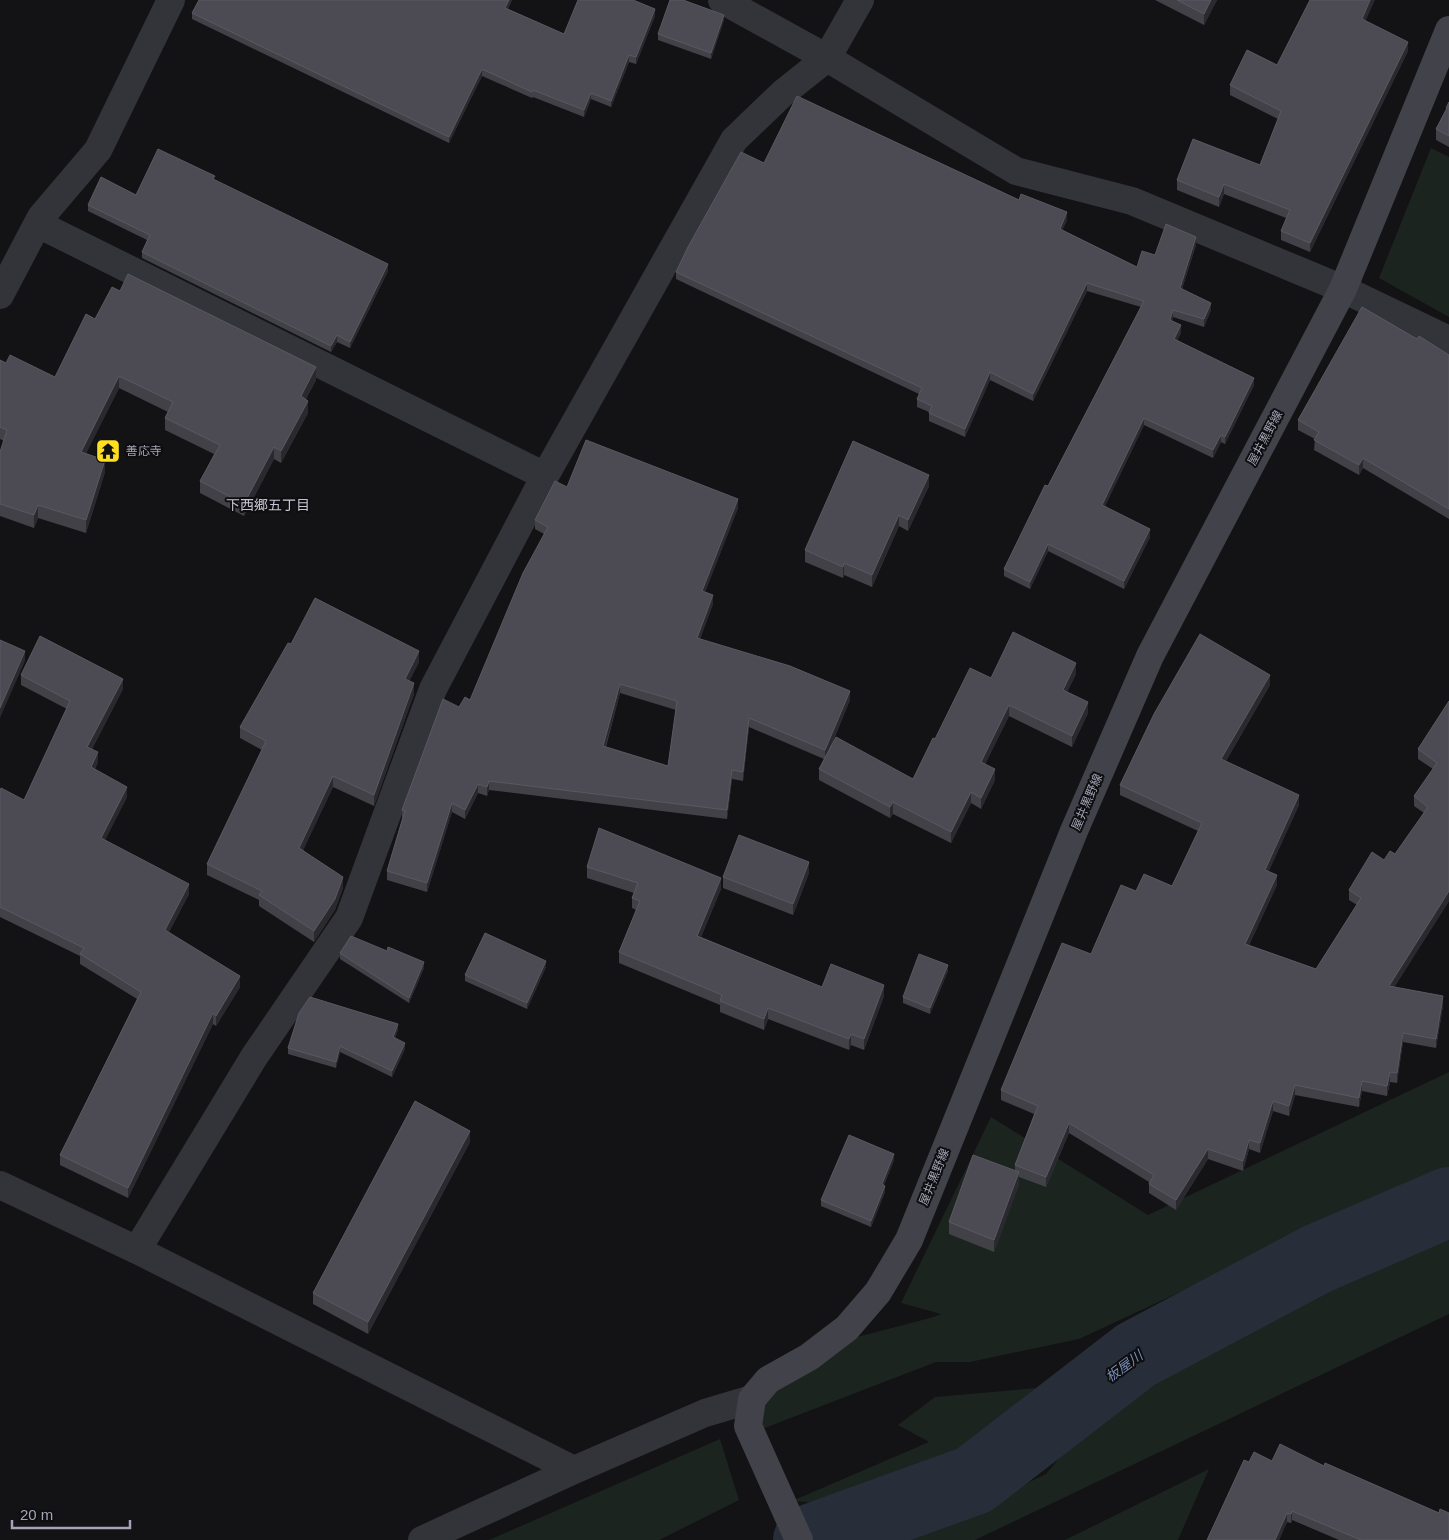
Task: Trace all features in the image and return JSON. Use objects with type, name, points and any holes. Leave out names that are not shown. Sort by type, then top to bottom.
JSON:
[{"type":"main road","name":"屋井黒野線","points":[[750,1413],[768,1380],[809,1357],[847,1328],[878,1292],[909,1240],[1074,831],[1150,656],[1343,288],[1449,30]]},
{"type":"main road","points":[[750,1413],[799,1540]]},
{"type":"street","points":[[0,295],[42,217],[98,150],[171,0]]},
{"type":"street","points":[[722,0],[828,58],[1016,171],[1132,201],[1343,288],[1449,340]]},
{"type":"street","points":[[137,1250],[254,1057],[349,918],[433,689],[545,476],[734,140],[783,93],[828,58],[860,0]]},
{"type":"street","points":[[38,224],[545,476]]},
{"type":"street","points":[[0,1185],[137,1250],[574,1470]]},
{"type":"street","points":[[422,1540],[574,1470],[705,1413],[750,1413]]},
{"type":"shaded area","points":[[1431,148],[1449,157],[1449,317],[1379,278]]},
{"type":"shaded area","points":[[1449,1072],[1449,1167],[1079,1339],[970,1362],[936,1362],[762,1429],[752,1405],[803,1351],[941,1314],[901,1303],[991,1117],[1148,1215]]},
{"type":"shaded area","points":[[1449,1240],[1449,1314],[975,1540],[906,1540],[1046,1474],[1069,1446],[1093,1405],[1172,1336],[1339,1284]]},
{"type":"shaded area","points":[[1048,1387],[1062,1412],[974,1480],[863,1506],[792,1501],[929,1442],[898,1425],[935,1397]]},
{"type":"shaded area","points":[[720,1439],[739,1500],[659,1540],[489,1540]]},
{"type":"shaded area","points":[[1209,1469],[1178,1540],[1065,1540]]},
{"type":"building","points":[[199,0],[509,0],[505,8],[564,34],[578,0],[633,0],[655,9],[636,57],[629,55],[611,101],[591,93],[584,110],[533,90],[532,92],[482,69],[449,137],[192,13]]},
{"type":"building","points":[[670,0],[683,0],[724,15],[711,53],[658,34]]},
{"type":"building","points":[[1177,0],[1211,0],[1204,14]]},
{"type":"building","points":[[1310,0],[1370,0],[1362,19],[1408,42],[1310,243],[1281,231],[1290,210],[1224,184],[1219,197],[1177,180],[1193,139],[1260,165],[1281,111],[1230,85],[1247,50],[1277,65]]},
{"type":"building","points":[[797,96],[1019,200],[1021,194],[1067,212],[1060,229],[1137,267],[1142,251],[1155,255],[1166,224],[1196,237],[1180,288],[1211,303],[1204,319],[1173,310],[1170,320],[1181,325],[1174,339],[1254,378],[1225,437],[1221,435],[1213,450],[1144,418],[1102,505],[1150,529],[1124,581],[1048,544],[1030,582],[1004,569],[1045,485],[1048,486],[1144,301],[1087,283],[1033,394],[990,372],[965,429],[929,413],[932,406],[917,399],[922,388],[676,272],[741,152],[764,163]]},
{"type":"building","points":[[1449,102],[1449,136],[1436,129]]},
{"type":"building","points":[[158,149],[215,176],[213,179],[388,264],[350,342],[337,335],[331,346],[142,252],[150,235],[88,205],[101,177],[136,195]]},
{"type":"building","points":[[128,274],[316,367],[301,396],[308,401],[281,451],[274,447],[244,504],[200,481],[220,445],[165,418],[173,402],[119,376],[81,452],[105,460],[86,520],[38,505],[34,515],[0,504],[0,452],[7,430],[0,427],[0,360],[6,363],[10,355],[55,377],[86,314],[95,319],[112,287],[120,291]]},
{"type":"building","points":[[1362,307],[1417,339],[1419,336],[1449,355],[1449,509],[1363,458],[1359,465],[1314,440],[1319,432],[1298,420]]},
{"type":"building","points":[[586,440],[738,499],[702,591],[713,595],[697,638],[790,666],[850,691],[825,750],[749,718],[743,772],[732,770],[727,810],[489,781],[487,787],[478,784],[465,810],[452,803],[427,883],[387,871],[405,811],[402,810],[443,699],[459,707],[465,697],[470,700],[523,573],[548,527],[535,520],[555,481],[567,487]],"holes":[[[620,684],[677,701],[668,766],[603,746]]]},
{"type":"building","points":[[853,441],[929,475],[908,520],[899,515],[872,575],[844,563],[843,567],[805,550]]},
{"type":"building","points":[[315,598],[419,651],[405,679],[414,683],[374,795],[333,776],[299,848],[343,877],[335,899],[314,931],[259,895],[262,891],[207,864],[266,741],[240,727],[288,643],[291,644]]},
{"type":"building","points":[[1013,632],[1076,663],[1063,690],[1088,702],[1072,736],[1009,705],[981,762],[995,769],[981,798],[971,792],[951,832],[893,802],[890,807],[819,769],[836,737],[913,779],[970,668],[991,678]]},
{"type":"building","points":[[1200,634],[1270,675],[1221,759],[1299,795],[1265,870],[1277,875],[1245,944],[1316,969],[1361,898],[1349,890],[1372,852],[1384,860],[1390,851],[1395,854],[1428,807],[1414,796],[1437,763],[1418,749],[1449,701],[1449,891],[1389,986],[1443,996],[1436,1039],[1403,1033],[1397,1073],[1390,1072],[1387,1086],[1362,1081],[1359,1098],[1295,1085],[1289,1106],[1273,1101],[1260,1143],[1249,1140],[1243,1161],[1208,1149],[1176,1200],[1149,1184],[1154,1175],[1069,1123],[1046,1177],[1015,1165],[1038,1106],[1001,1090],[1062,943],[1091,954],[1121,885],[1136,891],[1144,874],[1172,886],[1202,823],[1120,785],[1154,714]]},
{"type":"building","points":[[40,636],[123,679],[87,747],[98,752],[91,767],[127,787],[101,838],[189,884],[165,930],[240,976],[216,1016],[213,1013],[128,1188],[60,1155],[141,992],[80,954],[84,948],[0,907],[0,790],[1,788],[24,800],[70,701],[21,675]]},
{"type":"building","points":[[0,640],[25,651],[0,708]]},
{"type":"building","points":[[599,828],[721,878],[697,936],[822,987],[831,964],[884,985],[864,1039],[851,1034],[849,1039],[768,1008],[764,1019],[720,1001],[722,995],[619,952],[640,901],[632,898],[638,883],[587,867]]},
{"type":"building","points":[[739,835],[809,862],[793,904],[723,877]]},
{"type":"building","points":[[485,933],[546,961],[527,1003],[465,975]]},
{"type":"building","points":[[351,936],[387,951],[388,947],[424,962],[409,998],[340,953]]},
{"type":"building","points":[[919,954],[948,965],[930,1008],[903,997]]},
{"type":"building","points":[[310,997],[398,1024],[393,1037],[405,1043],[392,1071],[340,1046],[336,1062],[288,1048],[299,1013]]},
{"type":"building","points":[[415,1101],[470,1131],[368,1322],[313,1293]]},
{"type":"building","points":[[849,1135],[894,1154],[882,1184],[885,1186],[871,1221],[821,1200]]},
{"type":"building","points":[[973,1155],[1019,1172],[994,1240],[949,1222]]},
{"type":"building","points":[[1280,1444],[1324,1466],[1325,1463],[1439,1513],[1440,1509],[1449,1513],[1449,1540],[1361,1540],[1292,1511],[1291,1514],[1287,1513],[1275,1540],[1207,1540],[1244,1460],[1249,1462],[1254,1452],[1272,1461]]},
{"type":"waterway","name":"板屋川","points":[[808,1540],[974,1480],[1136,1355],[1317,1259],[1449,1202]]},
{"type":"place","name":"善応寺","points":[[108,451]]},
{"type":"district","name":"下西郷五丁目","points":[[268,505]]}]
